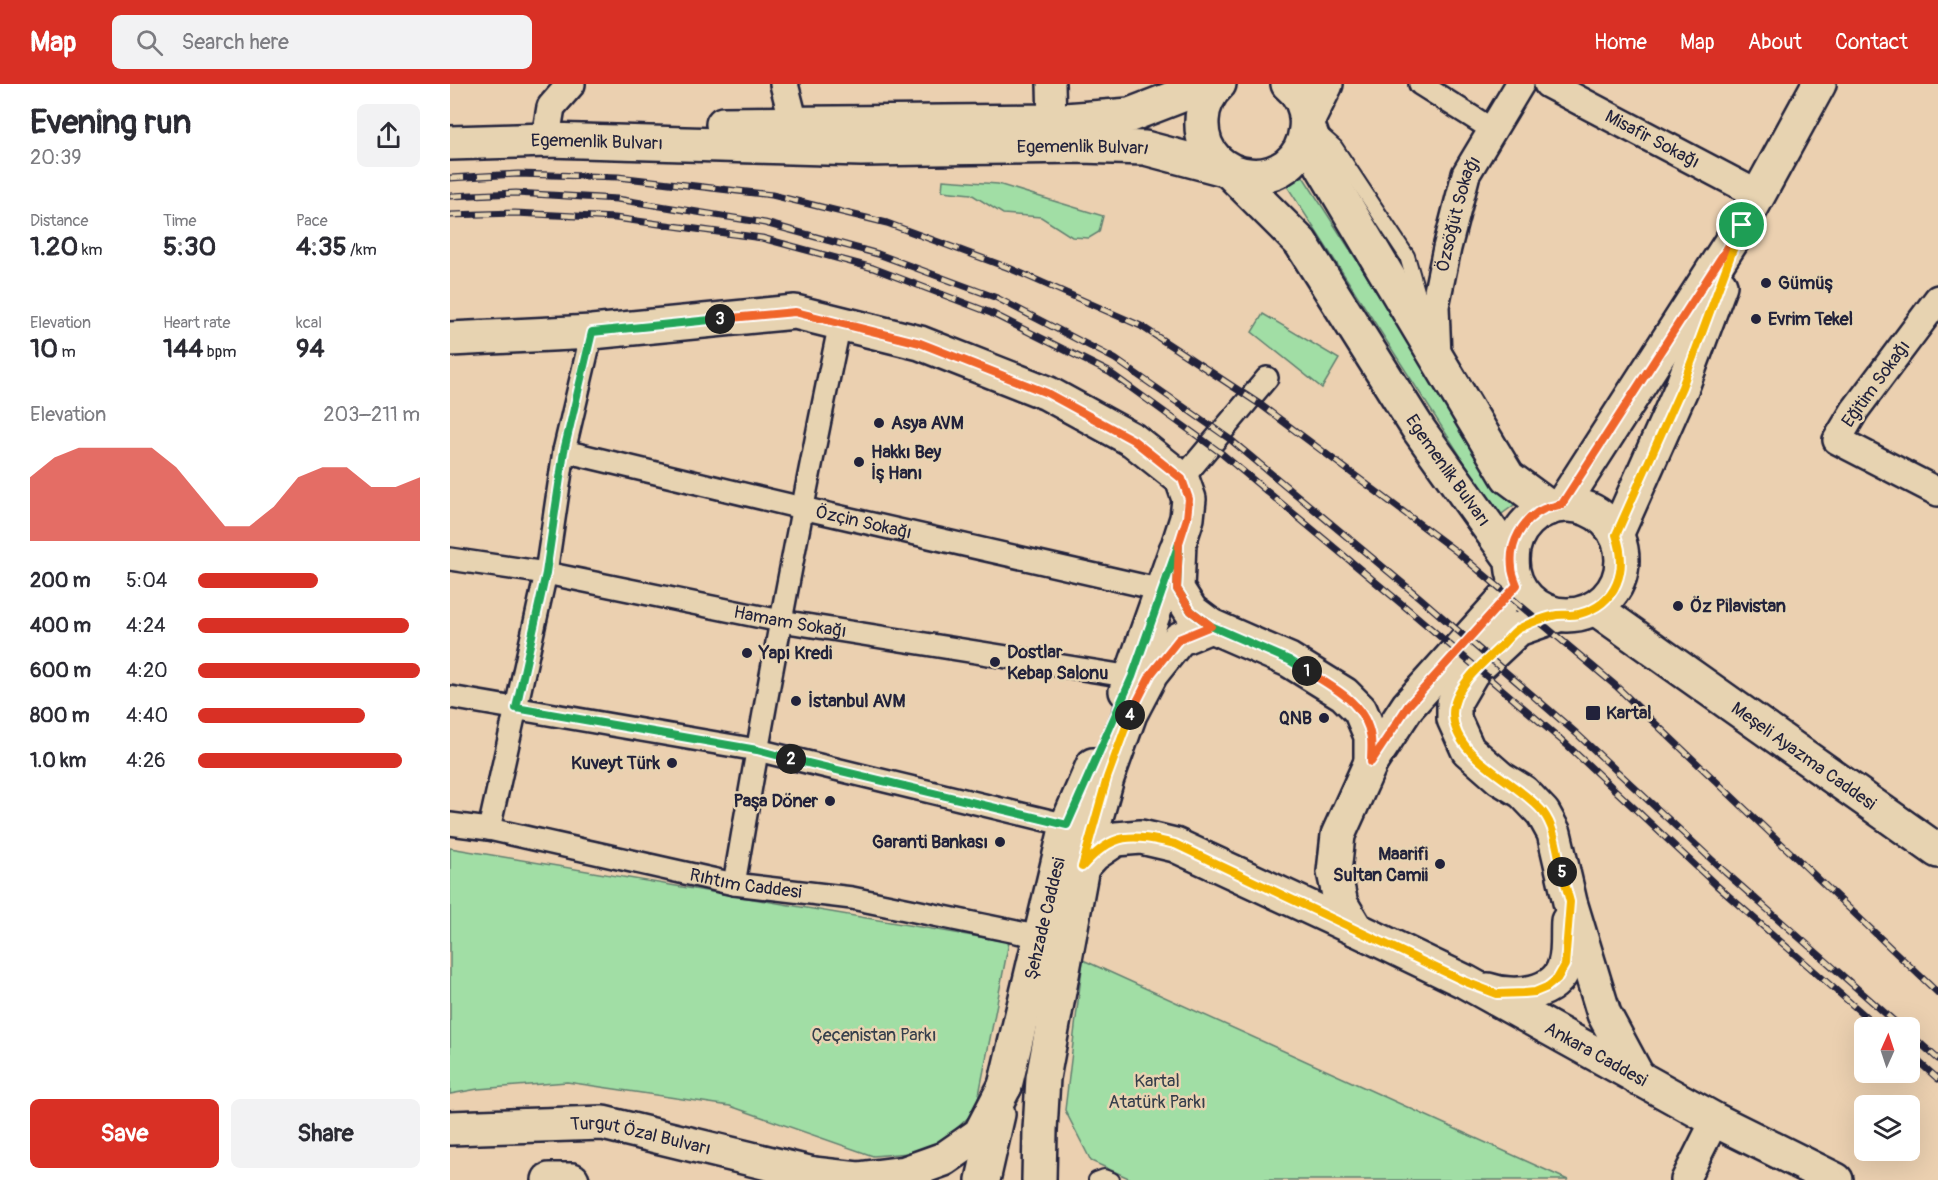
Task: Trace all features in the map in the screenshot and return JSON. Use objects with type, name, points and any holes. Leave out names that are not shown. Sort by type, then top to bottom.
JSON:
[{"type":"main road","name":"Egemenlik Bulvarı","points":[[450,127],[548,124],[1052,120],[1130,115],[1210,84]]},
{"type":"main road","points":[[1219,84],[1207,99],[1202,114],[1201,131],[1206,146],[1226,175],[1243,176],[1259,176],[1275,172],[1288,164],[1299,152],[1305,138],[1307,122],[1326,84]]},
{"type":"main road","points":[[1288,84],[1295,89],[1304,105],[1307,122],[1322,166],[1508,477],[1556,506]]},
{"type":"main road","points":[[1556,506],[1742,225],[1819,84]]},
{"type":"main road","name":"Egemenlik Bulvarı","points":[[450,143],[547,140],[861,149],[1081,146],[1146,148],[1226,175],[1301,243],[1419,430],[1514,573],[1527,599],[1541,610],[1558,615]]},
{"type":"main road","points":[[1616,535],[1682,387],[1742,225]]},
{"type":"main road","points":[[450,339],[592,332],[795,312],[920,343],[1047,393],[1133,440],[1182,479],[1189,499],[1187,518],[1179,543],[1177,589],[1191,611],[1211,626],[1289,660],[1344,694],[1360,710],[1371,736],[1371,762]]},
{"type":"main road","points":[[1356,929],[1341,904],[1334,872],[1338,835],[1371,762],[1408,706],[1514,573],[1512,550],[1518,533],[1530,519],[1545,509],[1556,506],[1579,506],[1594,512],[1607,521],[1622,550],[1622,567],[1618,582],[1609,596],[1595,608],[1568,616],[1558,615],[1538,620],[1518,630],[1472,672],[1454,703],[1454,719],[1468,750],[1500,778],[1523,792],[1543,813],[1554,833],[1570,902],[1604,1014],[1639,1078]]},
{"type":"main road","name":"Şehzade Caddesi","points":[[1005,1086],[1067,825],[1132,677],[1179,543]]},
{"type":"main road","name":"Meşeli Ayazma Caddesi","points":[[1595,608],[1938,851]]},
{"type":"main road","points":[[1082,867],[1111,768],[1130,714],[1151,674],[1179,639],[1211,626]]},
{"type":"main road","name":"Şehzade Caddesi","points":[[1039,1180],[1043,1078],[1082,867],[1094,854],[1116,839],[1141,837],[1175,844],[1356,929]]},
{"type":"main road","points":[[1466,982],[1497,994],[1535,992],[1547,987],[1557,979],[1565,965],[1570,902]]},
{"type":"main road","name":"Ankara Caddesi","points":[[1356,929],[1466,982],[1715,1120],[1836,1180]]},
{"type":"main road","points":[[983,1180],[1005,1086]]},
{"type":"main road","name":"Turgut Özal Bulvarı","points":[[450,1128],[603,1123],[820,1177],[858,1179],[905,1173],[944,1159],[980,1134],[1005,1086]]},
{"type":"main road","points":[[549,1180],[572,1180]]},
{"type":"street","points":[[548,124],[551,108],[571,84]]},
{"type":"street","points":[[784,84],[794,123]]},
{"type":"street","points":[[1051,84],[1052,120]]},
{"type":"street","points":[[1420,84],[1493,130]]},
{"type":"street","name":"Özsöğüt Sokağı","points":[[1437,357],[1435,306],[1466,174],[1520,84]]},
{"type":"street","name":"Misafir Sokağı","points":[[1548,84],[1760,195]]},
{"type":"street","name":"Eğitim Sokağı","points":[[1938,299],[1855,410],[1837,440],[1938,492]]},
{"type":"street","points":[[734,884],[802,508],[840,323]]},
{"type":"street","points":[[489,829],[546,573],[564,451],[592,332]]},
{"type":"street","points":[[1182,479],[1267,378]]},
{"type":"street","name":"Özçin Sokağı","points":[[564,451],[1162,590]]},
{"type":"street","name":"Hamam Sokağı","points":[[450,559],[546,573],[781,621],[1132,677]]},
{"type":"street","points":[[450,697],[757,750],[1067,825]]},
{"type":"street","name":"Rıhtım Caddesi","points":[[450,824],[489,829],[734,884],[852,898],[1041,937]]},
{"type":"street","points":[[1685,1180],[1715,1120]]},
{"type":"lane","points":[[1096,1180],[1104,1177],[1112,1180]]},
{"type":"green space","points":[[1302,175],[1514,505],[1499,516],[1287,186]]},
{"type":"green space","points":[[943,180],[998,184],[1103,216],[1099,232],[1089,238],[1072,237],[1041,217],[1003,214],[971,194],[942,191]]},
{"type":"green space","points":[[1263,314],[1339,359],[1322,388],[1252,332]]},
{"type":"green space","name":"Çeçenistan Parkı","points":[[450,848],[1009,942],[976,1110],[933,1151],[873,1156],[730,1106],[567,1082],[478,1089],[450,1094]]},
{"type":"green space","name":"Kartal Atatürk Parkı","points":[[1083,960],[1568,1180],[1133,1180],[1091,1161],[1065,1110]]},
{"type":"railway","points":[[450,178],[518,174],[618,177],[772,195],[887,223],[1009,268],[1141,326],[1261,405],[1457,552],[1616,686],[1938,993]]},
{"type":"railway","points":[[450,196],[516,193],[617,199],[765,223],[878,254],[997,298],[1115,359],[1231,440],[1419,597],[1576,733],[1725,872],[1890,1017]]},
{"type":"railway","points":[[450,215],[515,213],[615,218],[762,238],[873,268],[991,313],[1109,372],[1221,453],[1409,610],[1566,744],[1715,884],[1866,1017]]},
{"type":"railway","points":[[1920,1043],[1938,1059]]},
{"type":"railway","points":[[1920,1063],[1938,1079]]},
{"type":"place","name":"Gümüş","points":[[1766,283]]},
{"type":"place","name":"Evrim Tekel","points":[[1756,319]]},
{"type":"place","name":"Asya AVM","points":[[879,423]]},
{"type":"place","name":"Hakkı Bey İş Hanı","points":[[859,462]]},
{"type":"place","name":"Öz Pilavistan","points":[[1678,606]]},
{"type":"place","name":"Yapı Kredi","points":[[747,653]]},
{"type":"place","name":"Dostlar Kebap Salonu","points":[[995,662]]},
{"type":"place","name":"İstanbul AVM","points":[[796,701]]},
{"type":"place","name":"Kartal","points":[[1593,713]]},
{"type":"place","name":"QNB","points":[[1324,718]]},
{"type":"place","name":"Kuveyt Türk","points":[[672,763]]},
{"type":"place","name":"Paşa Döner","points":[[830,801]]},
{"type":"place","name":"Garanti Bankası","points":[[1000,842]]},
{"type":"place","name":"Maarifi Sultan Camii","points":[[1440,864]]},
{"type":"route","points":[[1742,225],[1562,504],[1545,509],[1530,519],[1518,533],[1512,550],[1512,568],[1517,585],[1408,706],[1371,762],[1371,736],[1360,710],[1344,694],[1289,660],[1211,626],[1191,611],[1177,589],[1179,543],[1132,677],[1067,825],[757,750],[516,708],[546,573],[564,451],[592,332],[795,312],[920,343],[1047,393],[1133,440],[1182,479],[1189,499],[1187,518],[1179,543],[1177,589],[1191,611],[1211,626],[1179,639],[1151,674],[1130,714],[1107,778],[1082,867],[1094,854],[1116,839],[1141,837],[1175,844],[1466,982],[1497,994],[1535,992],[1547,987],[1557,979],[1565,965],[1570,902],[1554,833],[1543,813],[1523,792],[1500,778],[1468,750],[1455,726],[1454,703],[1472,672],[1518,630],[1538,620],[1558,615],[1580,614],[1595,608],[1609,596],[1618,582],[1622,567],[1622,550],[1616,535],[1682,387],[1742,225]]}]
